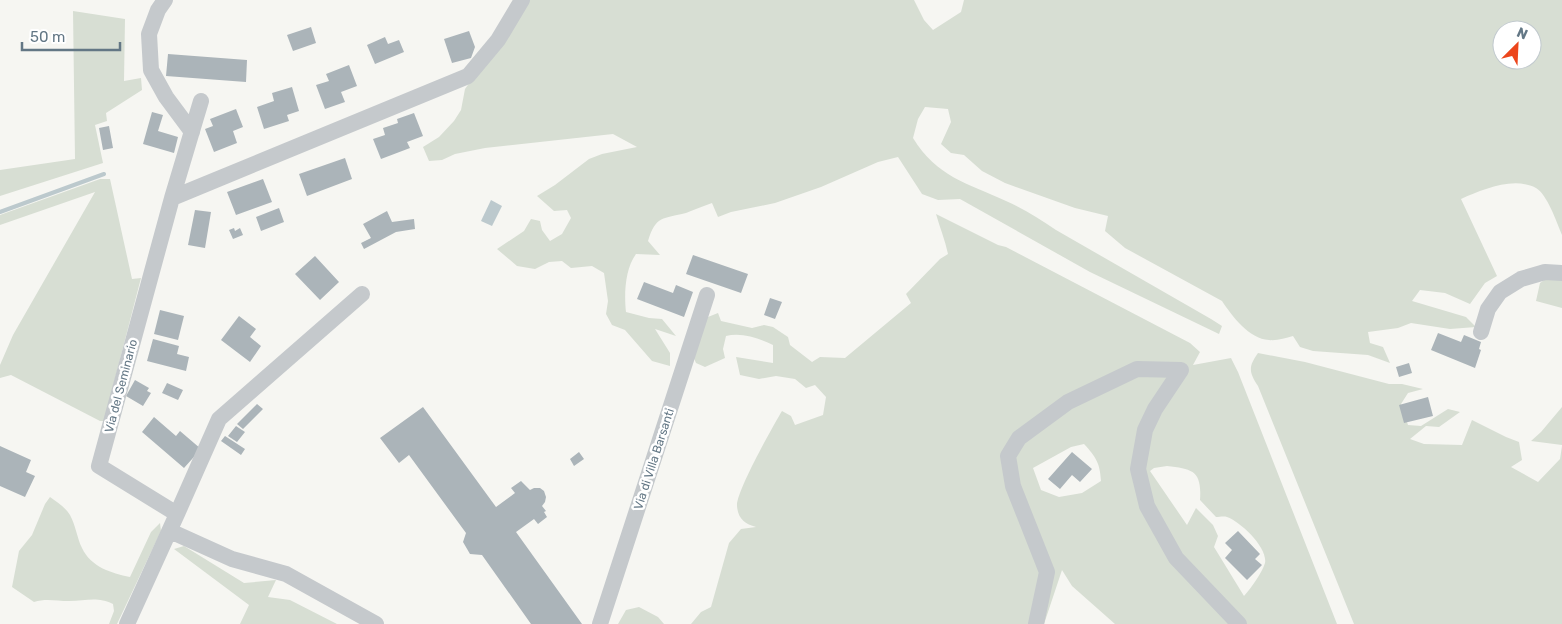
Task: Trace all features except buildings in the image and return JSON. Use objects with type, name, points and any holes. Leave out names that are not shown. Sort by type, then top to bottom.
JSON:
[{"type":"street","points":[[165,0],[158,10],[149,34],[151,70],[166,97],[192,132]]},
{"type":"street","points":[[172,198],[468,76],[498,40],[522,0]]},
{"type":"street","name":"Via del Seminario","points":[[177,514],[99,466],[172,198],[201,101]]},
{"type":"street","points":[[1481,332],[1488,309],[1500,292],[1521,279],[1545,272],[1562,273]]},
{"type":"street","points":[[127,624],[219,419],[362,294]]},
{"type":"street","name":"Via di Villa Barsanti","points":[[600,624],[707,295]]},
{"type":"street","points":[[1036,624],[1048,572],[1013,486],[1008,456],[1019,438],[1068,402],[1137,369],[1180,370],[1155,408],[1144,430],[1138,469],[1147,506],[1176,558],[1239,624]]},
{"type":"street","points":[[170,531],[232,559],[286,574],[376,624]]},
{"type":"shaded area","points":[[528,0],[914,0],[924,20],[933,30],[961,12],[964,0],[1562,0],[1562,235],[1544,196],[1536,188],[1518,183],[1508,184],[1461,199],[1497,276],[1485,283],[1470,304],[1445,293],[1420,290],[1412,301],[1466,317],[1476,327],[1450,329],[1411,323],[1398,328],[1368,332],[1370,343],[1383,347],[1390,363],[1368,355],[1313,351],[1300,347],[1293,336],[1272,340],[1255,336],[1236,320],[1222,301],[1125,248],[1105,231],[1108,216],[1075,208],[1005,183],[982,171],[964,155],[951,153],[941,144],[951,122],[948,109],[925,107],[918,119],[913,138],[932,162],[954,177],[1026,211],[1211,319],[1222,326],[1219,334],[1090,272],[960,199],[938,200],[922,194],[898,157],[878,162],[821,187],[775,203],[731,212],[718,217],[712,203],[657,222],[648,241],[660,255],[636,254],[632,260],[626,282],[626,312],[662,319],[676,336],[655,329],[670,353],[670,366],[652,361],[625,330],[612,325],[606,314],[608,301],[604,273],[592,266],[571,268],[562,261],[549,262],[535,269],[517,266],[497,249],[524,231],[531,219],[540,221],[542,230],[550,241],[562,234],[571,218],[567,210],[554,211],[537,196],[589,159],[602,154],[637,147],[613,134],[485,148],[455,154],[442,160],[429,161],[423,147],[439,137],[454,121],[461,110],[465,89]]},
{"type":"shaded area","points":[[73,11],[125,19],[124,81],[141,78],[142,90],[106,113],[107,121],[95,125],[103,163],[0,196],[0,170],[75,159]]},
{"type":"shaded area","points":[[100,179],[110,179],[132,279],[141,278],[104,421],[100,421],[11,375],[0,378],[0,365],[13,335],[95,192],[0,225],[0,215]]},
{"type":"shaded area","points":[[491,200],[502,206],[492,226],[481,221]]},
{"type":"shaded area","points":[[936,214],[998,245],[1006,247],[1190,343],[1200,352],[1193,365],[1231,358],[1337,624],[1115,624],[1072,586],[1062,570],[1044,624],[691,624],[701,612],[711,607],[729,543],[741,529],[756,527],[741,518],[737,506],[738,499],[756,459],[782,411],[791,416],[795,425],[823,415],[826,397],[815,385],[806,388],[795,379],[776,376],[759,379],[740,375],[736,357],[773,363],[773,345],[750,336],[726,336],[723,349],[725,358],[705,367],[696,363],[692,354],[703,319],[718,313],[721,321],[752,328],[764,325],[773,327],[788,337],[790,345],[812,362],[820,357],[845,358],[911,303],[906,294],[940,259],[948,254]],"holes":[[[1084,444],[1097,461],[1101,481],[1082,493],[1059,497],[1041,490],[1033,468],[1071,447]],[[1167,466],[1183,468],[1194,473],[1199,483],[1200,500],[1216,517],[1227,517],[1233,520],[1258,543],[1265,557],[1264,567],[1244,596],[1214,547],[1218,536],[1213,525],[1196,508],[1187,525],[1150,471],[1154,468]]]},
{"type":"shaded area","points":[[1562,273],[1562,308],[1536,301],[1540,283],[1550,276]]},
{"type":"shaded area","points":[[1258,353],[1305,362],[1389,384],[1402,384],[1423,389],[1408,393],[1401,404],[1408,425],[1421,426],[1448,409],[1460,412],[1439,427],[1426,426],[1410,439],[1424,444],[1462,445],[1472,420],[1519,442],[1522,460],[1511,467],[1538,482],[1560,459],[1562,446],[1562,624],[1354,624],[1258,386],[1251,373],[1251,366]]},
{"type":"shaded area","points":[[1562,407],[1562,445],[1531,441],[1541,432]]},
{"type":"shaded area","points":[[50,497],[70,515],[82,548],[91,560],[102,568],[130,577],[151,532],[160,523],[161,531],[117,624],[109,624],[114,611],[113,604],[102,600],[47,600],[34,602],[12,587],[19,551],[32,535],[45,504]]},
{"type":"shaded area","points":[[184,546],[244,583],[276,580],[268,597],[290,600],[337,624],[240,624],[249,605],[174,549]]},
{"type":"shaded area","points":[[639,607],[658,617],[664,624],[618,624],[626,610]]},
{"type":"waterway","points":[[0,212],[104,174]]}]
